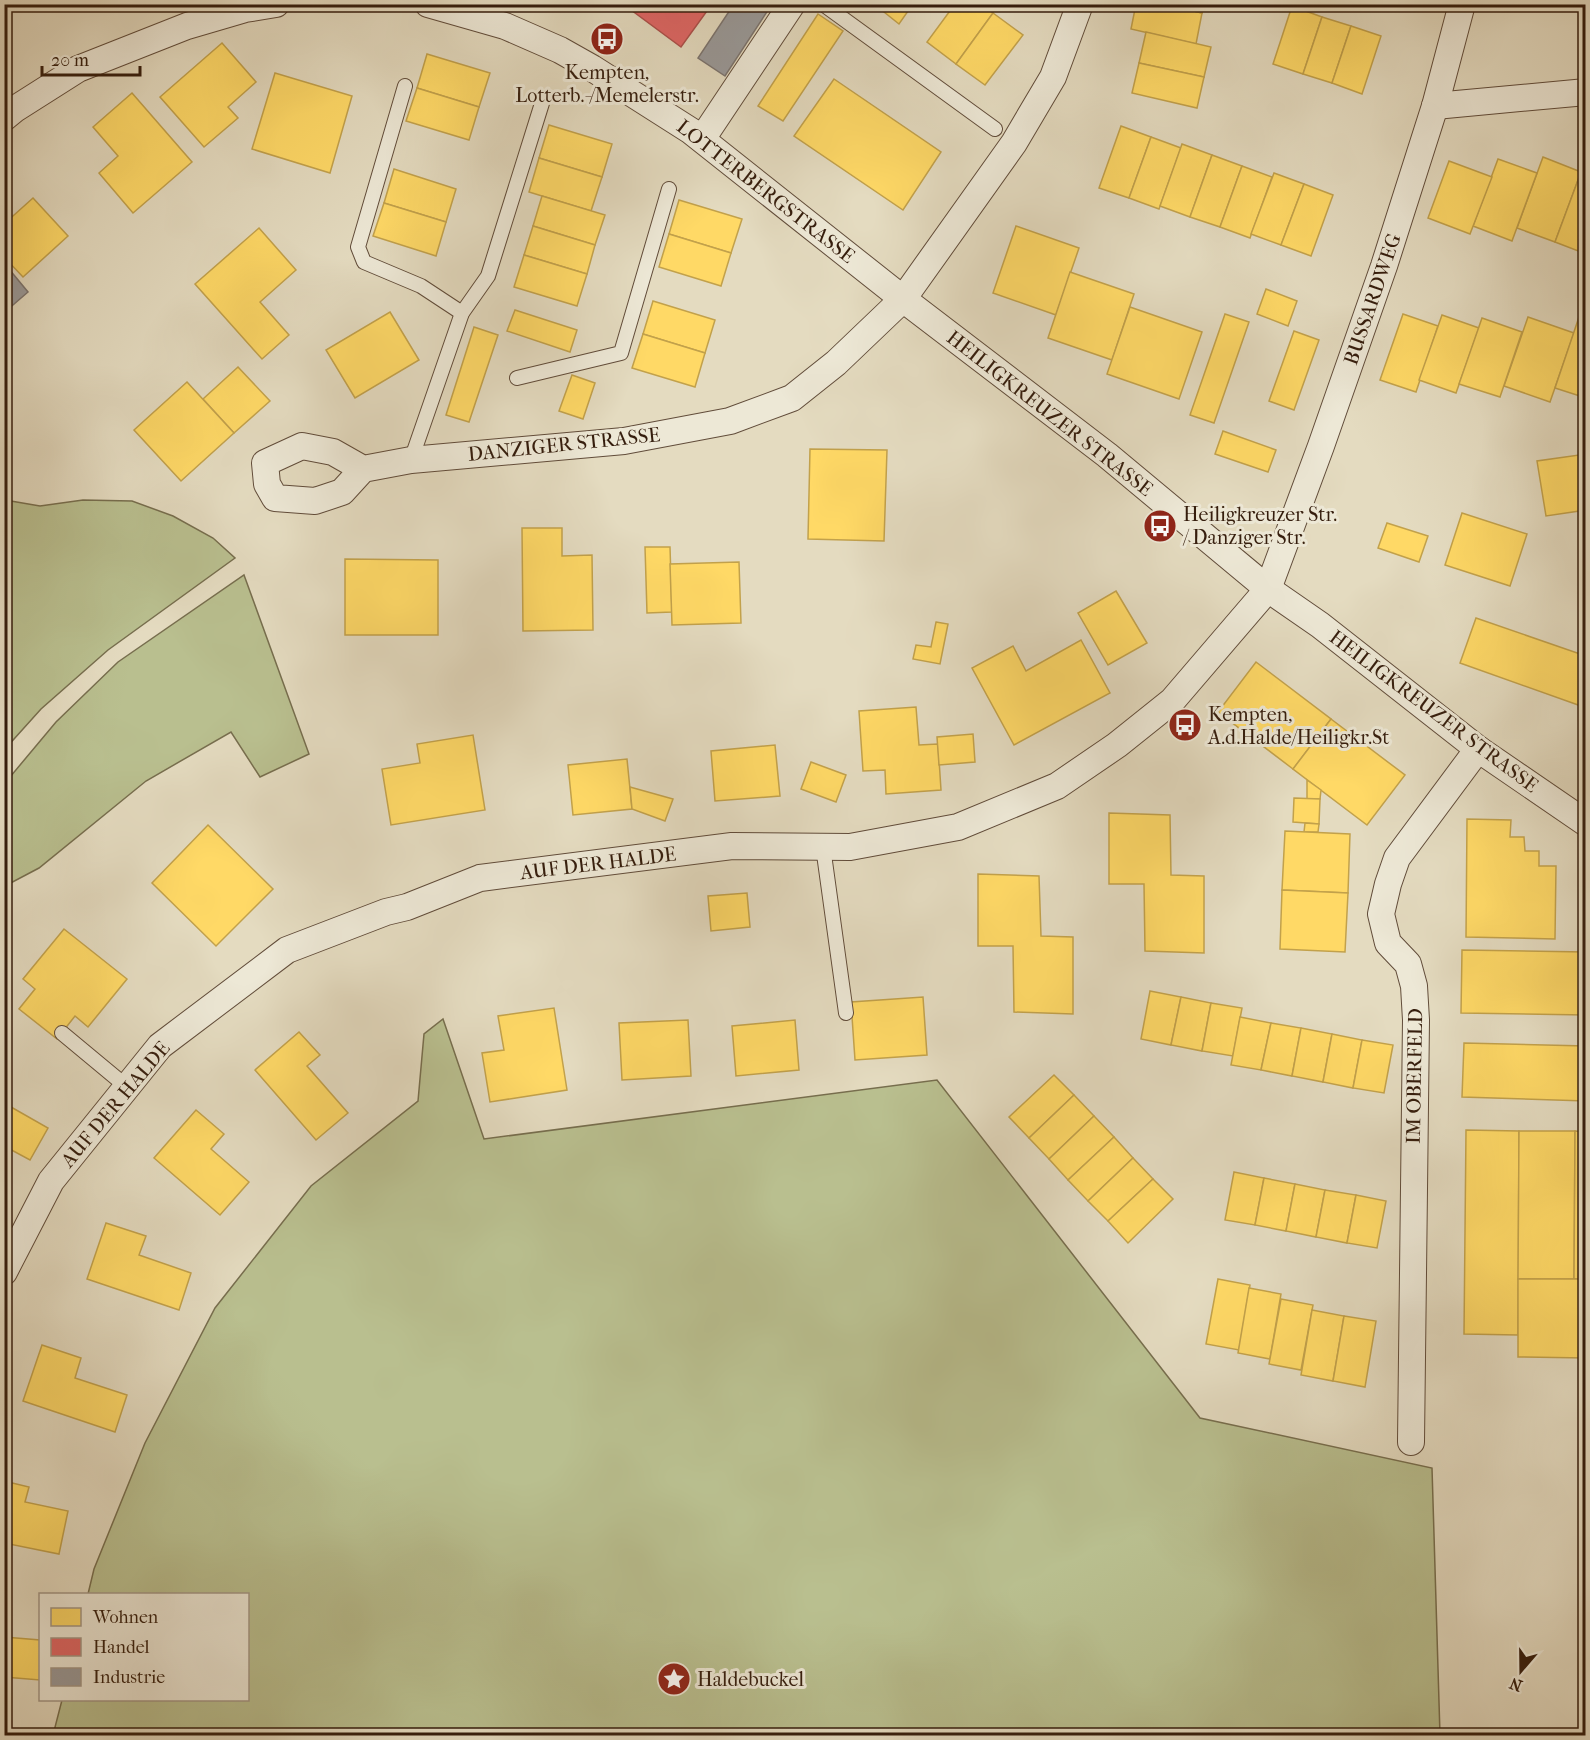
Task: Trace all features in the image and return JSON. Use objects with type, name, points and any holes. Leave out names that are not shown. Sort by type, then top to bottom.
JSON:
[{"type":"street","points":[[4,118],[78,69],[187,26],[245,9],[276,4]]},
{"type":"street","name":"LOTTERBERGSTRASSE","points":[[428,4],[505,26],[560,50],[592,68],[702,139],[903,299]]},
{"type":"street","points":[[702,139],[792,4]]},
{"type":"street","points":[[903,299],[1014,143],[1053,77],[1080,4]]},
{"type":"street","name":"BUSSARDWEG","points":[[1268,589],[1362,331],[1434,106],[1462,4]]},
{"type":"street","points":[[1434,106],[1586,92]]},
{"type":"street","name":"DANZIGER STRASSE","points":[[363,469],[411,460],[624,441],[730,421],[792,398],[836,363],[903,299]]},
{"type":"street","name":"HEILIGKREUZER STRASSE","points":[[903,299],[1107,455],[1268,589],[1320,625],[1478,749],[1586,824]]},
{"type":"street","name":"AUF DER HALDE","points":[[4,1272],[51,1182],[160,1046],[287,950],[386,912],[408,907],[480,878],[732,846],[850,847],[958,827],[1057,786],[1117,745],[1172,701],[1268,589]]},
{"type":"street","name":"IM OBERFELD","points":[[1411,1442],[1416,1020],[1414,986],[1408,964],[1388,943],[1381,914],[1397,858],[1478,749]]},
{"type":"lane","points":[[823,4],[994,129]]},
{"type":"lane","points":[[405,86],[358,247],[364,262],[421,286],[462,313]]},
{"type":"lane","points":[[411,460],[462,313],[488,276],[543,100]]},
{"type":"lane","points":[[517,378],[621,353],[669,189]]},
{"type":"lane","points":[[823,847],[846,1013]]},
{"type":"lane","points":[[62,1033],[127,1087]]},
{"type":"green space","points":[[5,500],[40,506],[83,500],[132,501],[173,516],[213,538],[235,558],[108,650],[41,709],[5,749]]},
{"type":"green space","points":[[244,575],[309,754],[260,777],[231,732],[146,781],[39,868],[5,886],[5,783],[56,722],[118,662]]},
{"type":"green space","points":[[443,1019],[484,1139],[937,1080],[1200,1418],[1432,1468],[1440,1735],[53,1735],[62,1701],[249,1701],[249,1593],[88,1593],[94,1569],[145,1443],[215,1308],[311,1186],[418,1101],[424,1034]]},
{"type":"building: Wohnen","points":[[874,4],[913,4],[899,24]]},
{"type":"building: Wohnen","points":[[955,4],[981,4],[993,13],[956,64],[927,42]]},
{"type":"building: Wohnen","points":[[1136,4],[1165,4],[1202,13],[1196,44],[1131,29]]},
{"type":"building: Wohnen","points":[[1165,4],[1204,4],[1202,13]]},
{"type":"building: Wohnen","points":[[1292,6],[1322,17],[1303,74],[1273,64]]},
{"type":"building: Wohnen","points":[[993,13],[1023,35],[985,85],[956,64]]},
{"type":"building: Wohnen","points":[[818,14],[843,31],[783,121],[758,106]]},
{"type":"building: Wohnen","points":[[1322,17],[1351,26],[1332,83],[1303,74]]},
{"type":"building: Wohnen","points":[[1351,26],[1381,36],[1362,94],[1332,83]]},
{"type":"building: Wohnen","points":[[1146,32],[1211,47],[1204,77],[1139,63]]},
{"type":"building: Wohnen","points":[[222,43],[256,82],[228,107],[238,118],[204,147],[160,97]]},
{"type":"building: Wohnen","points":[[427,54],[490,73],[479,107],[417,88]]},
{"type":"building: Wohnen","points":[[1139,63],[1204,77],[1197,108],[1132,93]]},
{"type":"building: Wohnen","points":[[275,73],[352,96],[330,173],[252,149]]},
{"type":"building: Wohnen","points":[[834,79],[941,152],[903,210],[794,136]]},
{"type":"building: Wohnen","points":[[417,88],[479,107],[469,140],[406,121]]},
{"type":"building: Wohnen","points":[[132,93],[192,162],[133,213],[99,173],[118,156],[93,127]]},
{"type":"building: Wohnen","points":[[549,125],[612,144],[602,177],[539,158]]},
{"type":"building: Wohnen","points":[[1121,126],[1151,137],[1129,198],[1099,188]]},
{"type":"building: Wohnen","points":[[1151,137],[1181,148],[1159,209],[1129,198]]},
{"type":"building: Wohnen","points":[[1182,144],[1212,155],[1190,217],[1160,206]]},
{"type":"building: Wohnen","points":[[1212,155],[1242,166],[1220,227],[1190,217]]},
{"type":"building: Wohnen","points":[[1543,157],[1581,172],[1555,242],[1517,228]]},
{"type":"building: Wohnen","points":[[539,158],[602,177],[591,211],[529,192]]},
{"type":"building: Wohnen","points":[[1498,159],[1537,173],[1512,241],[1473,226]]},
{"type":"building: Wohnen","points":[[1449,161],[1492,177],[1470,234],[1428,218]]},
{"type":"building: Wohnen","points":[[1242,166],[1272,177],[1250,238],[1220,227]]},
{"type":"building: Wohnen","points":[[394,169],[456,189],[446,222],[384,203]]},
{"type":"building: Wohnen","points":[[1581,172],[1586,173],[1586,254],[1555,242]]},
{"type":"building: Wohnen","points":[[1274,173],[1304,184],[1281,245],[1251,234]]},
{"type":"building: Wohnen","points":[[1304,184],[1333,195],[1311,256],[1281,245]]},
{"type":"building: Wohnen","points":[[542,196],[605,215],[595,245],[533,226]]},
{"type":"building: Wohnen","points":[[33,198],[68,236],[23,277],[4,257],[4,224]]},
{"type":"building: Wohnen","points":[[679,200],[742,219],[731,253],[669,234]]},
{"type":"building: Wohnen","points":[[384,203],[446,222],[436,256],[373,236]]},
{"type":"building: Wohnen","points":[[533,226],[595,245],[587,274],[524,255]]},
{"type":"building: Wohnen","points":[[1016,226],[1079,248],[1056,315],[993,293]]},
{"type":"building: Wohnen","points":[[259,228],[296,270],[260,302],[289,335],[262,359],[195,284]]},
{"type":"building: Wohnen","points":[[669,234],[731,253],[721,286],[659,267]]},
{"type":"building: Wohnen","points":[[524,255],[587,274],[577,306],[514,287]]},
{"type":"building: Wohnen","points":[[1070,272],[1134,294],[1112,360],[1048,338]]},
{"type":"building: Wohnen","points":[[1266,289],[1297,301],[1288,326],[1257,314]]},
{"type":"building: Wohnen","points":[[653,301],[715,320],[705,353],[643,334]]},
{"type":"building: Wohnen","points":[[1130,307],[1202,332],[1179,399],[1107,374]]},
{"type":"building: Wohnen","points":[[515,310],[577,330],[570,352],[507,331]]},
{"type":"building: Wohnen","points":[[390,312],[419,360],[355,398],[326,350]]},
{"type":"building: Wohnen","points":[[1225,314],[1249,322],[1214,423],[1190,415]]},
{"type":"building: Wohnen","points":[[1403,314],[1438,326],[1416,392],[1380,380]]},
{"type":"building: Wohnen","points":[[1442,315],[1479,328],[1456,393],[1419,380]]},
{"type":"building: Wohnen","points":[[1528,317],[1574,333],[1550,402],[1504,386]]},
{"type":"building: Wohnen","points":[[1579,317],[1586,319],[1586,398],[1555,388]]},
{"type":"building: Wohnen","points":[[1482,318],[1522,332],[1500,397],[1459,384]]},
{"type":"building: Wohnen","points":[[474,327],[498,335],[469,422],[446,415]]},
{"type":"building: Wohnen","points":[[1294,331],[1319,340],[1294,410],[1269,401]]},
{"type":"building: Wohnen","points":[[643,334],[705,353],[695,387],[632,368]]},
{"type":"building: Wohnen","points":[[238,367],[270,401],[234,433],[203,399]]},
{"type":"building: Wohnen","points":[[572,375],[595,383],[583,419],[559,411]]},
{"type":"building: Wohnen","points":[[187,382],[234,433],[181,481],[134,430]]},
{"type":"building: Wohnen","points":[[1223,431],[1276,450],[1268,472],[1215,454]]},
{"type":"building: Wohnen","points":[[810,449],[887,450],[884,541],[808,539]]},
{"type":"building: Wohnen","points":[[1586,454],[1586,510],[1546,516],[1537,461]]},
{"type":"building: Wohnen","points":[[1462,513],[1527,534],[1510,586],[1445,565]]},
{"type":"building: Wohnen","points":[[1387,523],[1428,536],[1419,562],[1378,548]]},
{"type":"building: Wohnen","points":[[522,528],[562,528],[562,556],[592,555],[593,630],[523,631]]},
{"type":"building: Wohnen","points":[[645,547],[670,547],[672,612],[647,613]]},
{"type":"building: Wohnen","points":[[345,559],[438,560],[438,635],[345,635]]},
{"type":"building: Wohnen","points":[[739,562],[741,623],[672,625],[670,564]]},
{"type":"building: Wohnen","points":[[1116,591],[1147,643],[1108,665],[1078,613]]},
{"type":"building: Wohnen","points":[[1476,618],[1586,656],[1586,694],[1581,706],[1460,663]]},
{"type":"building: Wohnen","points":[[936,622],[948,624],[940,664],[913,659],[916,645],[931,647]]},
{"type":"building: Wohnen","points":[[1081,640],[1110,693],[1014,745],[972,668],[1013,646],[1026,671]]},
{"type":"building: Wohnen","points":[[1256,662],[1331,719],[1293,769],[1218,712]]},
{"type":"building: Wohnen","points":[[916,707],[919,745],[938,744],[941,790],[886,794],[885,770],[863,771],[859,711]]},
{"type":"building: Wohnen","points":[[1331,719],[1405,775],[1367,825],[1293,769]]},
{"type":"building: Wohnen","points":[[973,734],[975,762],[939,765],[937,737]]},
{"type":"building: Wohnen","points":[[473,735],[485,810],[391,825],[382,769],[420,763],[417,744]]},
{"type":"building: Wohnen","points":[[775,745],[780,796],[715,801],[711,751]]},
{"type":"building: Wohnen","points":[[627,759],[632,809],[573,815],[568,765]]},
{"type":"building: Wohnen","points":[[811,762],[846,775],[836,802],[801,789]]},
{"type":"building: Wohnen","points":[[1307,780],[1321,790],[1320,799],[1307,799]]},
{"type":"building: Wohnen","points":[[630,787],[673,799],[665,821],[632,809]]},
{"type":"building: Wohnen","points":[[1294,798],[1320,799],[1319,824],[1293,822]]},
{"type":"building: Wohnen","points":[[1109,813],[1170,815],[1171,875],[1204,876],[1204,953],[1145,951],[1144,884],[1109,884]]},
{"type":"building: Wohnen","points":[[1467,819],[1511,820],[1510,837],[1524,837],[1525,851],[1539,851],[1539,866],[1556,866],[1555,939],[1466,937]]},
{"type":"building: Wohnen","points":[[1305,823],[1319,824],[1318,832],[1304,832]]},
{"type":"building: Wohnen","points":[[208,825],[273,889],[216,946],[152,883]]},
{"type":"building: Wohnen","points":[[1285,831],[1350,834],[1348,893],[1282,890]]},
{"type":"building: Wohnen","points":[[978,874],[1039,876],[1041,936],[1073,937],[1073,1014],[1014,1012],[1013,946],[978,946]]},
{"type":"building: Wohnen","points":[[1282,890],[1348,893],[1345,952],[1280,949]]},
{"type":"building: Wohnen","points":[[747,893],[750,927],[711,931],[708,896]]},
{"type":"building: Wohnen","points":[[64,929],[127,979],[88,1027],[75,1016],[57,1039],[19,1009],[35,989],[23,979]]},
{"type":"building: Wohnen","points":[[1462,950],[1586,952],[1586,1015],[1461,1013]]},
{"type":"building: Wohnen","points":[[1150,991],[1181,997],[1171,1045],[1141,1039]]},
{"type":"building: Wohnen","points":[[923,997],[927,1055],[855,1060],[851,1002]]},
{"type":"building: Wohnen","points":[[1181,997],[1211,1003],[1202,1051],[1171,1045]]},
{"type":"building: Wohnen","points":[[1211,1003],[1242,1008],[1233,1056],[1202,1051]]},
{"type":"building: Wohnen","points":[[554,1008],[567,1090],[490,1102],[482,1053],[504,1050],[498,1016]]},
{"type":"building: Wohnen","points":[[1240,1017],[1271,1023],[1261,1070],[1231,1065]]},
{"type":"building: Wohnen","points":[[688,1020],[691,1076],[622,1080],[619,1023]]},
{"type":"building: Wohnen","points":[[795,1020],[799,1070],[736,1076],[732,1026]]},
{"type":"building: Wohnen","points":[[1271,1023],[1301,1028],[1292,1076],[1261,1070]]},
{"type":"building: Wohnen","points":[[1301,1028],[1332,1034],[1323,1082],[1292,1076]]},
{"type":"building: Wohnen","points":[[299,1032],[320,1055],[307,1066],[348,1113],[316,1140],[255,1070]]},
{"type":"building: Wohnen","points":[[1332,1034],[1362,1040],[1353,1088],[1323,1082]]},
{"type":"building: Wohnen","points":[[1362,1040],[1393,1045],[1384,1093],[1353,1088]]},
{"type":"building: Wohnen","points":[[1464,1043],[1586,1046],[1586,1101],[1462,1097]]},
{"type":"building: Wohnen","points":[[1054,1075],[1074,1095],[1029,1138],[1009,1117]]},
{"type":"building: Wohnen","points":[[1074,1095],[1094,1116],[1049,1159],[1029,1138]]},
{"type":"building: Wohnen","points":[[4,1103],[48,1128],[30,1160],[4,1146]]},
{"type":"building: Wohnen","points":[[196,1110],[224,1134],[211,1149],[249,1182],[220,1215],[154,1158]]},
{"type":"building: Wohnen","points":[[1094,1116],[1114,1137],[1068,1180],[1049,1159]]},
{"type":"building: Wohnen","points":[[1466,1130],[1519,1131],[1518,1335],[1464,1334]]},
{"type":"building: Wohnen","points":[[1519,1131],[1575,1131],[1574,1279],[1518,1279]]},
{"type":"building: Wohnen","points":[[1575,1131],[1586,1132],[1586,1279],[1574,1279]]},
{"type":"building: Wohnen","points":[[1114,1137],[1133,1158],[1088,1201],[1068,1180]]},
{"type":"building: Wohnen","points":[[1133,1158],[1153,1179],[1108,1221],[1088,1201]]},
{"type":"building: Wohnen","points":[[1234,1172],[1264,1178],[1255,1225],[1225,1220]]},
{"type":"building: Wohnen","points":[[1264,1178],[1295,1184],[1286,1231],[1255,1225]]},
{"type":"building: Wohnen","points":[[1153,1179],[1173,1199],[1128,1243],[1108,1221]]},
{"type":"building: Wohnen","points":[[1295,1184],[1325,1190],[1316,1237],[1286,1231]]},
{"type":"building: Wohnen","points":[[1325,1190],[1356,1195],[1347,1243],[1316,1237]]},
{"type":"building: Wohnen","points":[[1356,1195],[1386,1201],[1377,1248],[1347,1243]]},
{"type":"building: Wohnen","points":[[106,1223],[146,1236],[139,1255],[191,1273],[179,1310],[87,1279]]},
{"type":"building: Wohnen","points":[[1218,1279],[1250,1285],[1239,1350],[1206,1344]]},
{"type":"building: Wohnen","points":[[1518,1279],[1586,1279],[1586,1358],[1518,1357]]},
{"type":"building: Wohnen","points":[[1249,1288],[1281,1294],[1270,1359],[1238,1353]]},
{"type":"building: Wohnen","points":[[1281,1299],[1313,1305],[1301,1370],[1269,1364]]},
{"type":"building: Wohnen","points":[[1312,1310],[1344,1316],[1333,1381],[1301,1375]]},
{"type":"building: Wohnen","points":[[1344,1316],[1376,1321],[1365,1387],[1333,1381]]},
{"type":"building: Wohnen","points":[[42,1345],[81,1358],[75,1378],[127,1395],[115,1432],[23,1401]]},
{"type":"building: Wohnen","points":[[4,1481],[29,1487],[25,1502],[68,1511],[59,1554],[4,1543]]},
{"type":"building: Wohnen","points":[[4,1637],[39,1640],[39,1680],[4,1677]]},
{"type":"building: Handel","points":[[623,4],[712,4],[681,47]]},
{"type":"building: Industrie","points":[[734,4],[772,4],[725,76],[698,58]]},
{"type":"building: Industrie","points":[[9,269],[28,292],[6,311],[4,309],[4,274]]},
{"type":"place","name":"Kempten, Lotterb.-/Memelerstr.","points":[[607,39]]},
{"type":"place","name":"Heiligkreuzer Str. / Danziger Str.","points":[[1160,526]]},
{"type":"place","name":"Kempten, A.d.Halde/Heiligkr.St","points":[[1185,725]]},
{"type":"place","name":"Haldebuckel","points":[[674,1679]]}]
